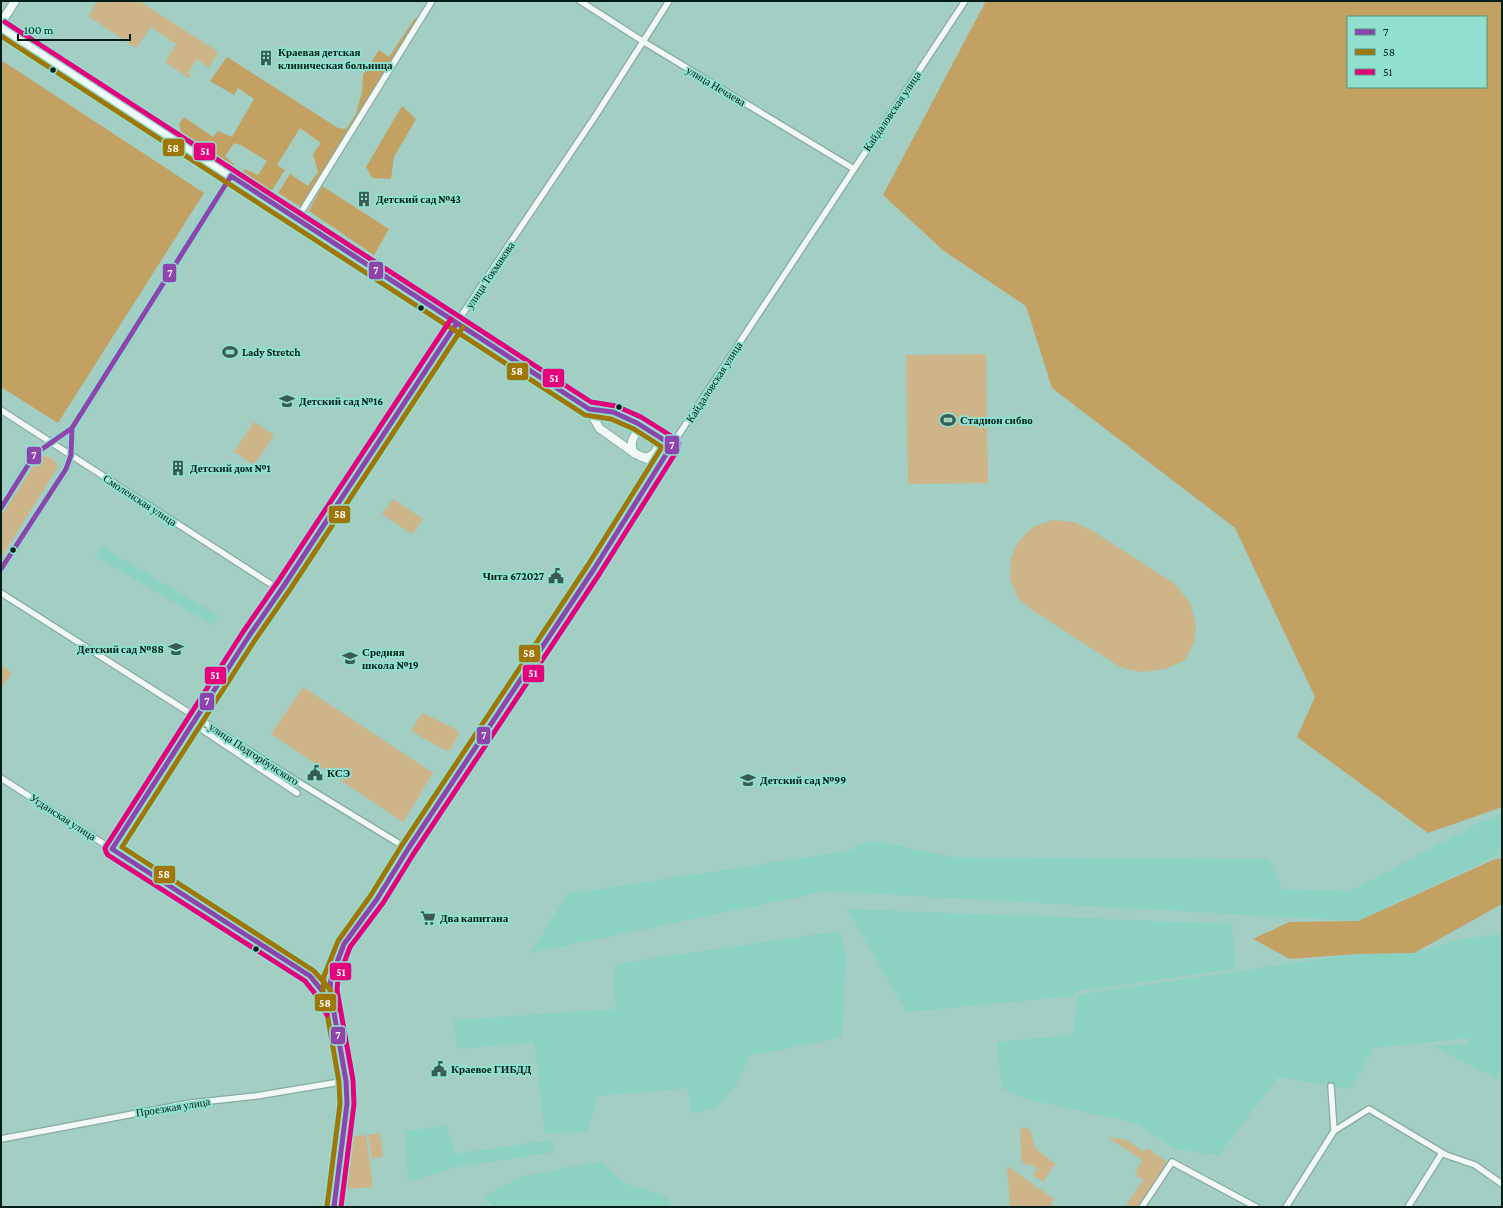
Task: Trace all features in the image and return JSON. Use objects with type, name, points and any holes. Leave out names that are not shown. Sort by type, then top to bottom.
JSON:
[{"type":"street","points":[[1,23],[15,1]]},
{"type":"street","points":[[297,219],[432,1]]},
{"type":"street","name":"улица Нечаева","points":[[580,1],[644,42],[854,169]]},
{"type":"street","name":"улица Токмакова","points":[[112,849],[196,716],[644,42],[669,1]]},
{"type":"street","name":"Кайдаловская улица","points":[[333,1012],[330,990],[331,978],[334,966],[344,944],[377,899],[408,849],[594,569],[672,444],[965,1]]},
{"type":"street","points":[[1,28],[589,409],[613,412],[672,444]]},
{"type":"street","points":[[1,508],[35,454],[72,428],[231,176]]},
{"type":"street","points":[[589,409],[599,428],[638,455],[660,465]]},
{"type":"street","name":"Смоленская улица","points":[[1,410],[280,590]]},
{"type":"street","points":[[1,569],[66,469],[71,455],[72,428]]},
{"type":"street","points":[[639,431],[652,432],[659,443],[658,448],[650,456],[646,457],[638,455],[631,444],[632,439],[639,431]]},
{"type":"street","name":"улица Подгорбунского","points":[[1,593],[303,785],[408,849]]},
{"type":"street","points":[[196,716],[201,729],[297,793]]},
{"type":"street","name":"Угданская улица","points":[[1,778],[310,976],[323,992],[333,1012]]},
{"type":"street","points":[[333,1012],[346,1081],[347,1104],[334,1207]]},
{"type":"street","name":"Проезжая улица","points":[[1,1139],[191,1103],[256,1096],[346,1081]]},
{"type":"street","points":[[1332,1086],[1334,1131]]},
{"type":"street","points":[[1286,1207],[1334,1131],[1370,1109],[1442,1153],[1475,1165],[1502,1184]]},
{"type":"street","points":[[1408,1207],[1442,1153]]},
{"type":"street","points":[[1142,1207],[1172,1162],[1256,1207]]},
{"type":"shaded area","points":[[98,1],[139,1],[217,51],[217,55],[209,68],[197,59],[188,73],[191,75],[189,78],[165,62],[176,44],[151,27],[136,48],[88,16]]},
{"type":"shaded area","points":[[986,1],[1502,1],[1502,807],[1428,833],[1297,737],[1315,697],[1235,528],[1052,388],[1026,306],[944,251],[883,195]]},
{"type":"shaded area","points":[[415,18],[418,20],[301,207],[278,193],[290,174],[308,186],[318,172],[313,154],[321,143],[300,128],[277,165],[285,170],[269,195],[240,175],[245,169],[258,175],[267,161],[241,145],[234,143],[225,156],[234,164],[229,170],[213,159],[210,154],[182,136],[179,124],[184,117],[213,137],[218,131],[232,137],[254,99],[238,88],[234,95],[210,81],[227,57],[338,128],[346,129],[356,114],[362,92],[363,75],[379,50],[389,57]]},
{"type":"shaded area","points":[[1,60],[204,193],[58,423],[1,387]]},
{"type":"shaded area","points":[[402,106],[416,119],[394,157],[391,179],[372,178],[366,167]]},
{"type":"shaded area","points":[[322,186],[389,229],[374,255],[309,211]]},
{"type":"shaded area","points":[[986,354],[988,483],[908,484],[906,355]]},
{"type":"shaded area","points":[[254,422],[274,435],[254,465],[234,452]]},
{"type":"shaded area","points":[[40,456],[51,458],[58,467],[1,558],[1,516]]},
{"type":"shaded area","points":[[393,499],[423,519],[412,534],[382,514]]},
{"type":"shaded area","points":[[1053,520],[1074,522],[1091,530],[1175,584],[1190,603],[1196,624],[1194,643],[1185,660],[1165,669],[1141,672],[1122,668],[1032,610],[1018,598],[1010,579],[1011,558],[1018,542],[1033,527]]},
{"type":"shaded area","points":[[101,546],[219,616],[213,625],[95,556]]},
{"type":"shaded area","points":[[1,665],[12,673],[1,689]]},
{"type":"shaded area","points":[[303,687],[433,773],[403,822],[271,734]]},
{"type":"shaded area","points":[[422,713],[457,730],[459,734],[450,750],[446,751],[413,732],[412,729]]},
{"type":"shaded area","points":[[1502,814],[1502,853],[1358,921],[826,891],[530,953],[568,894],[848,851],[871,840],[950,857],[1269,859],[1282,889],[1351,891],[1481,822]]},
{"type":"shaded area","points":[[1502,858],[1502,904],[1414,953],[1355,954],[1290,959],[1253,939],[1289,922],[1358,921],[1493,860]]},
{"type":"shaded area","points":[[847,909],[1232,924],[1235,969],[1076,991],[1073,996],[907,1012]]},
{"type":"shaded area","points":[[839,931],[846,954],[842,1037],[749,1056],[737,1084],[714,1109],[691,1113],[688,1088],[598,1096],[587,1131],[545,1134],[534,1042],[457,1049],[454,1020],[616,1009],[613,984],[616,964]]},
{"type":"shaded area","points":[[1502,934],[1502,1081],[1432,1045],[1467,1045],[1469,1038],[1373,1048],[1351,1089],[1278,1077],[1219,1155],[1175,1149],[1136,1123],[1026,1099],[1002,1088],[997,1042],[1073,1035],[1078,995],[1355,954],[1414,953],[1462,939]]},
{"type":"shaded area","points":[[447,1126],[455,1154],[552,1140],[554,1152],[458,1167],[408,1181],[405,1131]]},
{"type":"shaded area","points":[[1024,1127],[1030,1130],[1035,1148],[1055,1164],[1043,1182],[1033,1175],[1037,1169],[1029,1163],[1027,1166],[1021,1160],[1020,1130]]},
{"type":"shaded area","points":[[380,1133],[383,1156],[372,1159],[368,1135]]},
{"type":"shaded area","points":[[366,1135],[373,1187],[345,1189],[354,1136]]},
{"type":"shaded area","points":[[1107,1137],[1127,1140],[1144,1152],[1147,1148],[1167,1162],[1138,1207],[1125,1207],[1143,1180],[1135,1174],[1142,1160]]},
{"type":"shaded area","points":[[601,1161],[625,1184],[666,1196],[673,1207],[495,1207],[483,1197],[522,1177]]},
{"type":"shaded area","points":[[1007,1166],[1054,1199],[1051,1204],[1056,1207],[1010,1207]]},
{"type":"transit line","name":"51","points":[[5,22],[591,402],[616,406],[641,417],[676,439],[679,443],[678,449],[600,573],[414,853],[383,903],[350,947],[338,979],[337,990],[353,1080],[354,1104],[341,1207]]},
{"type":"transit line","name":"58","points":[[1,36],[585,415],[611,419],[634,429],[662,447],[588,565],[402,845],[371,895],[338,941],[324,976],[323,990],[339,1082],[340,1104],[327,1206]]},
{"type":"transit line","name":"7","points":[[231,176],[589,409],[613,412],[637,423],[672,445],[594,569],[408,849],[377,899],[344,944],[331,978],[330,990],[346,1081],[347,1104],[334,1207]]},
{"type":"transit line","name":"7","points":[[1,569],[66,469],[71,455],[72,428],[231,176]]},
{"type":"transit line","name":"51","points":[[327,1015],[317,996],[305,981],[108,855],[105,848],[243,632],[279,580],[451,319]]},
{"type":"transit line","name":"7","points":[[333,1012],[323,992],[310,976],[112,849],[249,636],[285,584],[457,323]]},
{"type":"transit line","name":"58","points":[[339,1009],[329,988],[314,971],[122,847],[255,640],[291,588],[463,327]]},
{"type":"transit line","name":"7","points":[[1,508],[35,454],[72,428],[80,415]]},
{"type":"place","name":"Краевая детская клиническая больница","points":[[266,58]]},
{"type":"place","name":"Детский сад №43","points":[[364,199]]},
{"type":"place","name":"Lady Stretch","points":[[230,352]]},
{"type":"place","name":"Детский сад №16","points":[[287,401]]},
{"type":"place","name":"Стадион сибво","points":[[948,420]]},
{"type":"place","name":"Детский дом №1","points":[[178,468]]},
{"type":"place","name":"Чита 672027","points":[[556,576]]},
{"type":"place","name":"Детский сад №88","points":[[176,649]]},
{"type":"place","name":"Средняя школа №19","points":[[350,658]]},
{"type":"place","name":"КСЭ","points":[[315,773]]},
{"type":"place","name":"Детский сад №99","points":[[748,780]]},
{"type":"place","name":"Два капитана","points":[[428,918]]},
{"type":"place","name":"Краевое ГИБДД","points":[[439,1069]]}]
